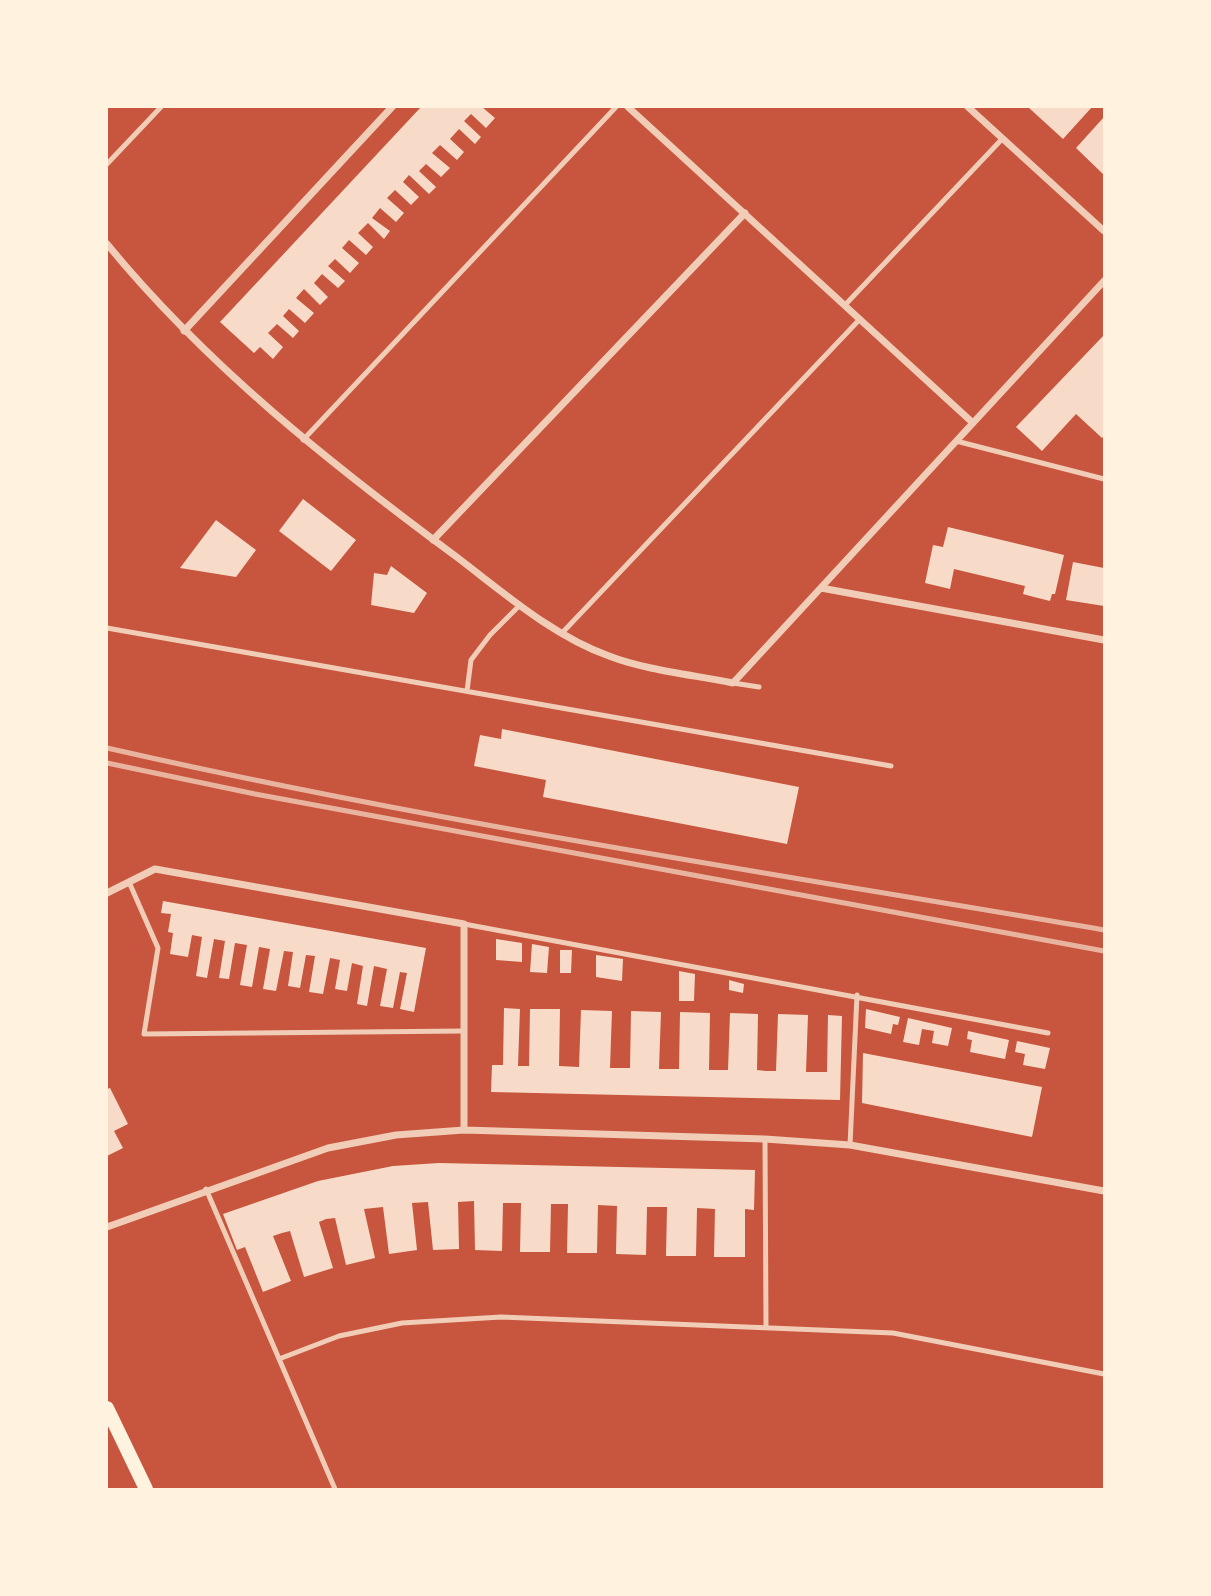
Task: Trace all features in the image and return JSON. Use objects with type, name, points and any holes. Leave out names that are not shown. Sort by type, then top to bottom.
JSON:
[{"type":"main road","points":[[107,1408],[146,1489]]},
{"type":"street","points":[[184,331],[392,107]]},
{"type":"street","points":[[628,107],[973,423]]},
{"type":"street","points":[[968,107],[1104,231]]},
{"type":"street","points":[[433,540],[745,213]]},
{"type":"street","points":[[107,244],[184,331],[303,440],[520,605],[562,633],[609,657],[733,684],[1104,281]]},
{"type":"street","points":[[821,588],[1104,640]]},
{"type":"street","points":[[107,892],[156,869],[464,924],[464,1130]]},
{"type":"street","points":[[107,1227],[206,1189],[328,1148],[396,1135],[464,1130],[765,1139],[850,1145],[1104,1191]]},
{"type":"lane","points":[[107,164],[162,107]]},
{"type":"lane","points":[[303,440],[616,107]]},
{"type":"lane","points":[[845,305],[1003,138]]},
{"type":"lane","points":[[562,633],[860,319]]},
{"type":"lane","points":[[956,441],[1104,479]]},
{"type":"lane","points":[[467,691],[471,660],[490,635],[520,605]]},
{"type":"lane","points":[[107,628],[891,766]]},
{"type":"lane","points":[[733,684],[759,687]]},
{"type":"lane","points":[[129,882],[158,948],[144,1034],[464,1031]]},
{"type":"lane","points":[[464,924],[857,995],[1048,1033]]},
{"type":"lane","points":[[850,1145],[857,995]]},
{"type":"lane","points":[[765,1139],[766,1327]]},
{"type":"lane","points":[[206,1189],[335,1489]]},
{"type":"lane","points":[[279,1359],[339,1336],[402,1323],[502,1317],[893,1333],[1104,1374]]},
{"type":"building","points":[[421,107],[482,107],[495,118],[486,128],[471,114],[464,121],[481,137],[475,144],[459,129],[450,139],[464,152],[457,160],[440,145],[432,153],[450,168],[441,177],[426,164],[419,171],[436,187],[429,194],[409,175],[403,182],[419,197],[411,205],[395,190],[387,198],[404,213],[396,222],[380,208],[372,218],[390,231],[384,239],[368,223],[358,233],[373,247],[366,255],[349,240],[342,248],[359,263],[350,273],[335,259],[328,266],[345,281],[338,288],[322,274],[314,283],[328,297],[320,305],[304,289],[296,298],[314,313],[305,323],[289,309],[283,316],[299,331],[293,338],[277,324],[268,333],[283,347],[273,359],[260,347],[254,353],[220,322]]},
{"type":"building","points":[[1028,107],[1092,107],[1063,139]]},
{"type":"building","points":[[1104,117],[1104,175],[1076,148]]},
{"type":"building","points":[[1104,335],[1104,436],[1102,438],[1076,414],[1042,451],[1016,427]]},
{"type":"building","points":[[303,499],[356,540],[331,571],[279,531]]},
{"type":"building","points":[[216,520],[256,550],[236,577],[180,568]]},
{"type":"building","points":[[948,527],[1064,555],[1055,594],[1052,594],[1050,601],[1023,594],[1025,586],[954,569],[950,589],[925,583],[933,545],[943,547]]},
{"type":"building","points":[[1073,562],[1104,568],[1104,606],[1066,600]]},
{"type":"building","points":[[391,566],[427,593],[414,613],[371,605],[374,573],[387,575]]},
{"type":"building","points":[[502,729],[799,787],[787,844],[543,797],[546,780],[474,766],[480,735],[501,739]]},
{"type":"building","points":[[163,901],[426,948],[414,1012],[400,1009],[407,973],[400,972],[393,1008],[380,1006],[387,969],[374,966],[367,1006],[357,1004],[363,966],[352,963],[347,991],[335,989],[340,960],[330,958],[323,994],[309,992],[315,956],[306,955],[300,988],[288,986],[293,952],[284,951],[276,991],[263,989],[270,949],[259,947],[252,987],[240,985],[247,945],[235,943],[229,979],[219,978],[225,941],[214,939],[207,978],[196,976],[202,937],[192,935],[188,957],[170,954],[173,933],[168,932],[171,914],[161,913]]},
{"type":"building","points":[[496,939],[522,943],[522,962],[496,960]]},
{"type":"building","points":[[532,944],[549,947],[547,973],[530,972]]},
{"type":"building","points":[[560,950],[572,950],[571,973],[560,973]]},
{"type":"building","points":[[596,955],[623,959],[622,981],[596,977]]},
{"type":"building","points":[[679,971],[695,974],[694,1001],[679,1001]]},
{"type":"building","points":[[729,980],[744,984],[743,993],[729,990]]},
{"type":"building","points":[[504,1008],[520,1009],[518,1066],[529,1066],[530,1009],[560,1009],[559,1066],[579,1067],[581,1010],[612,1011],[610,1068],[630,1068],[631,1011],[661,1012],[659,1069],[679,1069],[680,1012],[710,1013],[709,1070],[728,1070],[730,1013],[758,1014],[757,1070],[766,1071],[776,1071],[778,1014],[808,1015],[806,1072],[827,1072],[828,1015],[842,1016],[840,1100],[491,1092],[492,1065],[503,1065]]},
{"type":"building","points":[[866,1009],[900,1017],[898,1025],[893,1024],[891,1034],[865,1028]]},
{"type":"building","points":[[908,1018],[952,1028],[948,1046],[932,1043],[934,1031],[922,1029],[919,1045],[903,1042]]},
{"type":"building","points":[[968,1031],[1009,1040],[1005,1059],[970,1052],[972,1040],[967,1039]]},
{"type":"building","points":[[1017,1041],[1050,1048],[1045,1069],[1023,1065],[1025,1054],[1015,1052]]},
{"type":"building","points":[[863,1053],[1042,1087],[1032,1137],[862,1103]]},
{"type":"building","points":[[110,1088],[128,1124],[114,1131],[123,1148],[107,1156],[107,1089]]},
{"type":"building","points":[[439,1163],[755,1170],[754,1210],[745,1209],[745,1257],[714,1257],[715,1209],[697,1208],[696,1256],[666,1256],[667,1207],[647,1207],[646,1255],[616,1254],[617,1206],[598,1205],[597,1253],[567,1253],[568,1204],[551,1204],[550,1252],[520,1252],[521,1203],[503,1203],[502,1251],[475,1250],[474,1201],[458,1202],[459,1249],[433,1250],[428,1202],[412,1203],[417,1250],[389,1254],[383,1207],[364,1209],[375,1258],[346,1265],[335,1218],[326,1219],[319,1222],[333,1268],[304,1277],[290,1231],[273,1236],[291,1281],[263,1292],[245,1247],[237,1250],[223,1214],[318,1181],[393,1166]]},
{"type":"railway","points":[[107,748],[479,824],[1104,930]]},
{"type":"railway","points":[[107,763],[255,794],[1104,951]]}]
